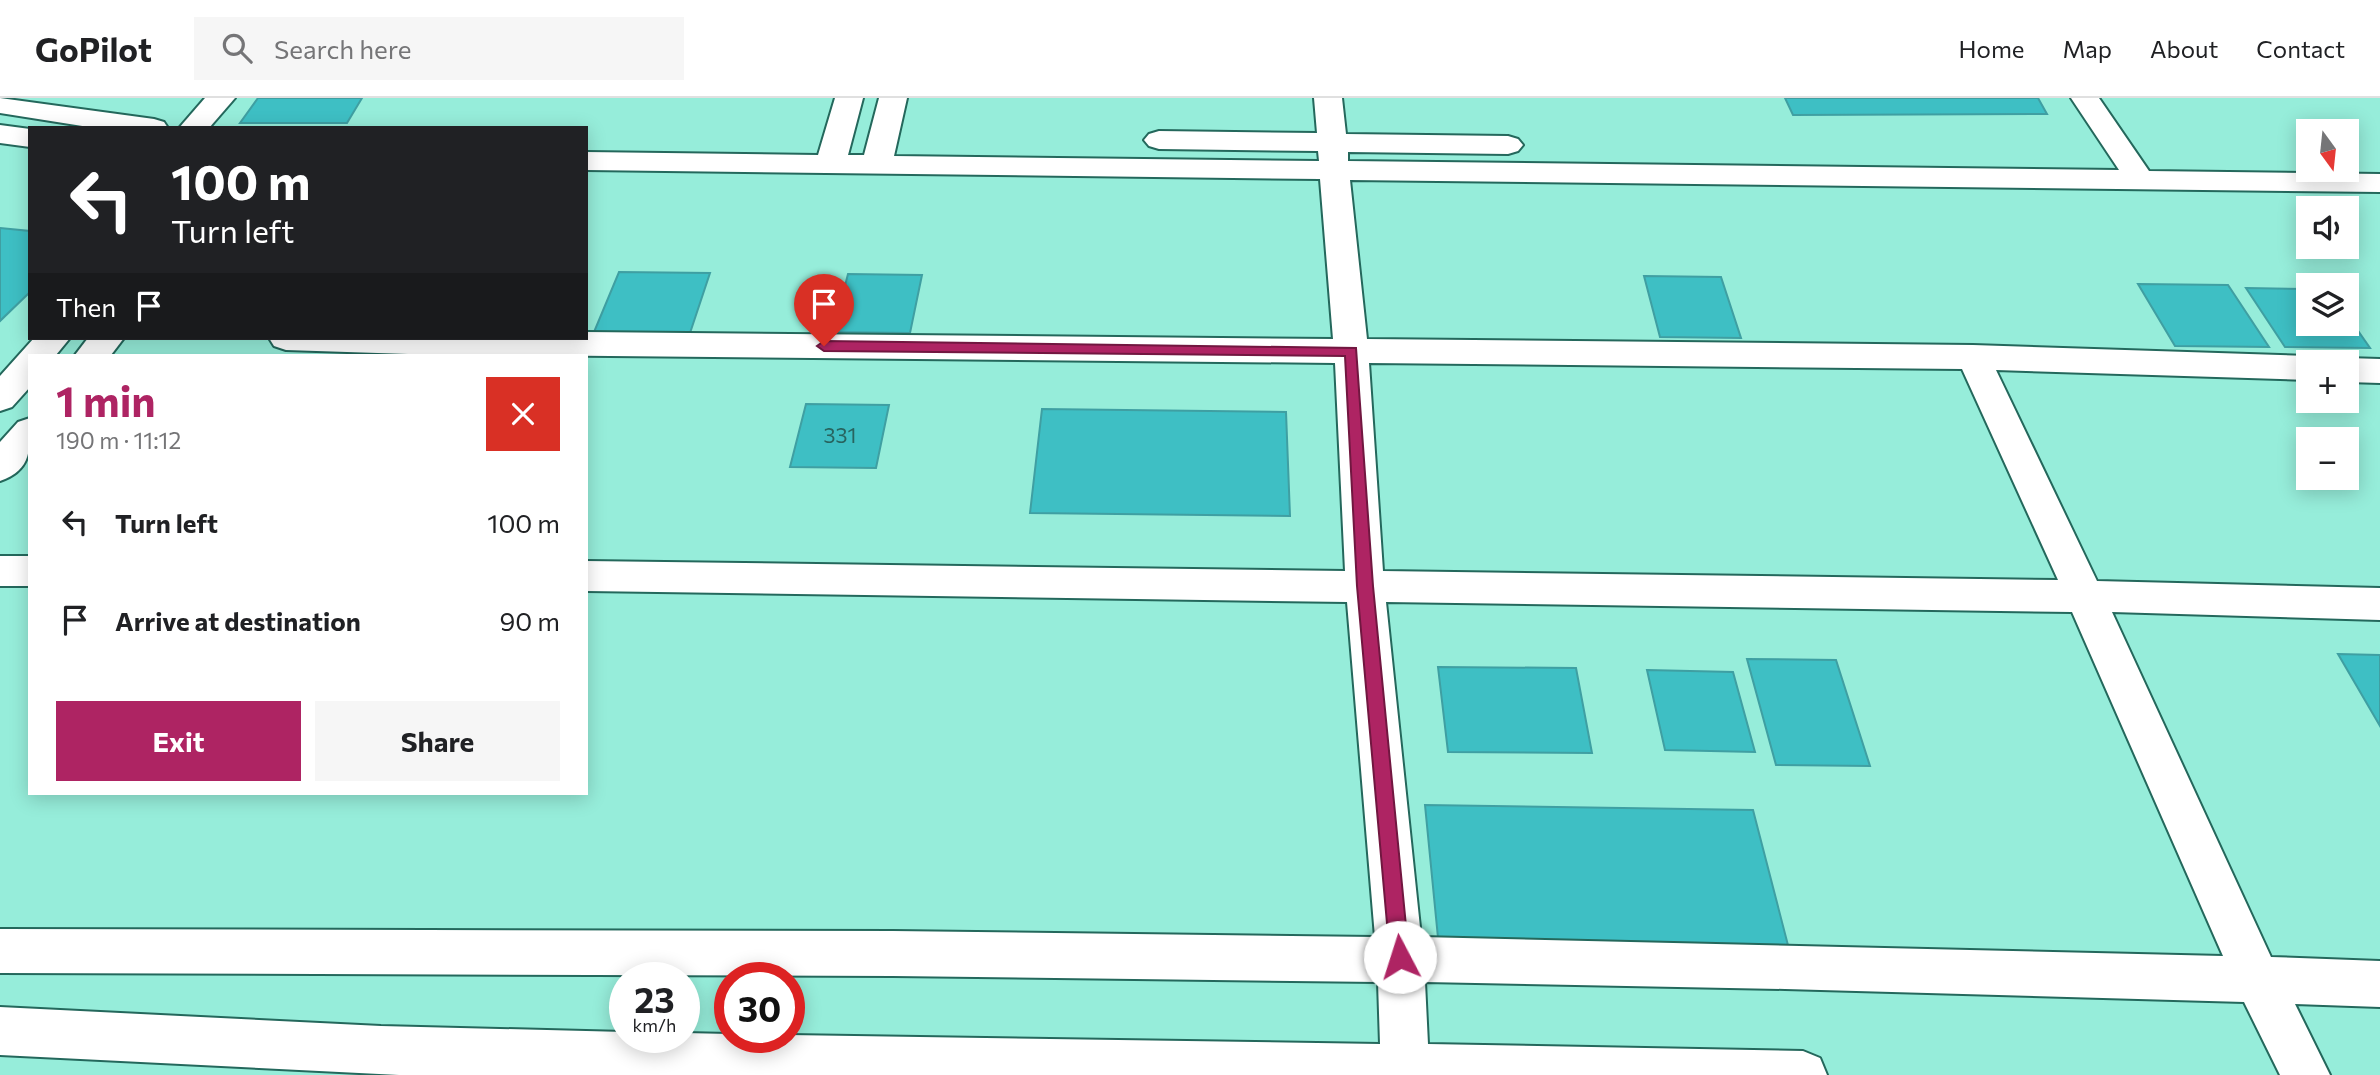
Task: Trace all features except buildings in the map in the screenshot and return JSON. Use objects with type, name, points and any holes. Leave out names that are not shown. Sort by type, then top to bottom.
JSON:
[{"type":"street","points":[[195,126],[221,98]]},
{"type":"street","points":[[827,145],[849,98]]},
{"type":"street","points":[[889,146],[893,98]]},
{"type":"street","points":[[1328,98],[1351,351],[1365,586],[1400,957],[1405,1071]]},
{"type":"street","points":[[2085,98],[2120,154],[2140,180]]},
{"type":"street","points":[[0,105],[141,126]]},
{"type":"street","points":[[0,134],[28,138]]},
{"type":"street","points":[[588,135],[719,135]]},
{"type":"street","points":[[1127,140],[1334,156],[2296,156]]},
{"type":"street","points":[[588,161],[827,145],[1334,156],[2140,180],[2380,183]]},
{"type":"street","points":[[2359,156],[2380,156]]},
{"type":"street","points":[[38,354],[51,340]]},
{"type":"street","points":[[93,354],[105,340]]},
{"type":"street","points":[[308,340],[405,349],[1351,351],[1973,357],[2296,368]]},
{"type":"street","points":[[1973,357],[2085,596],[2257,979],[2306,1075]]},
{"type":"street","points":[[0,398],[28,366]]},
{"type":"street","points":[[2359,370],[2380,371]]},
{"type":"street","points":[[0,467],[28,433]]},
{"type":"street","points":[[0,571],[28,571]]},
{"type":"street","points":[[588,576],[2085,596],[2380,604]]},
{"type":"street","points":[[0,951],[849,952],[1400,957],[2380,984]]},
{"type":"street","points":[[0,1031],[424,1063],[1803,1075]]},
{"type":"route","points":[[824,346],[1351,351],[1365,586],[1400,957]]}]
